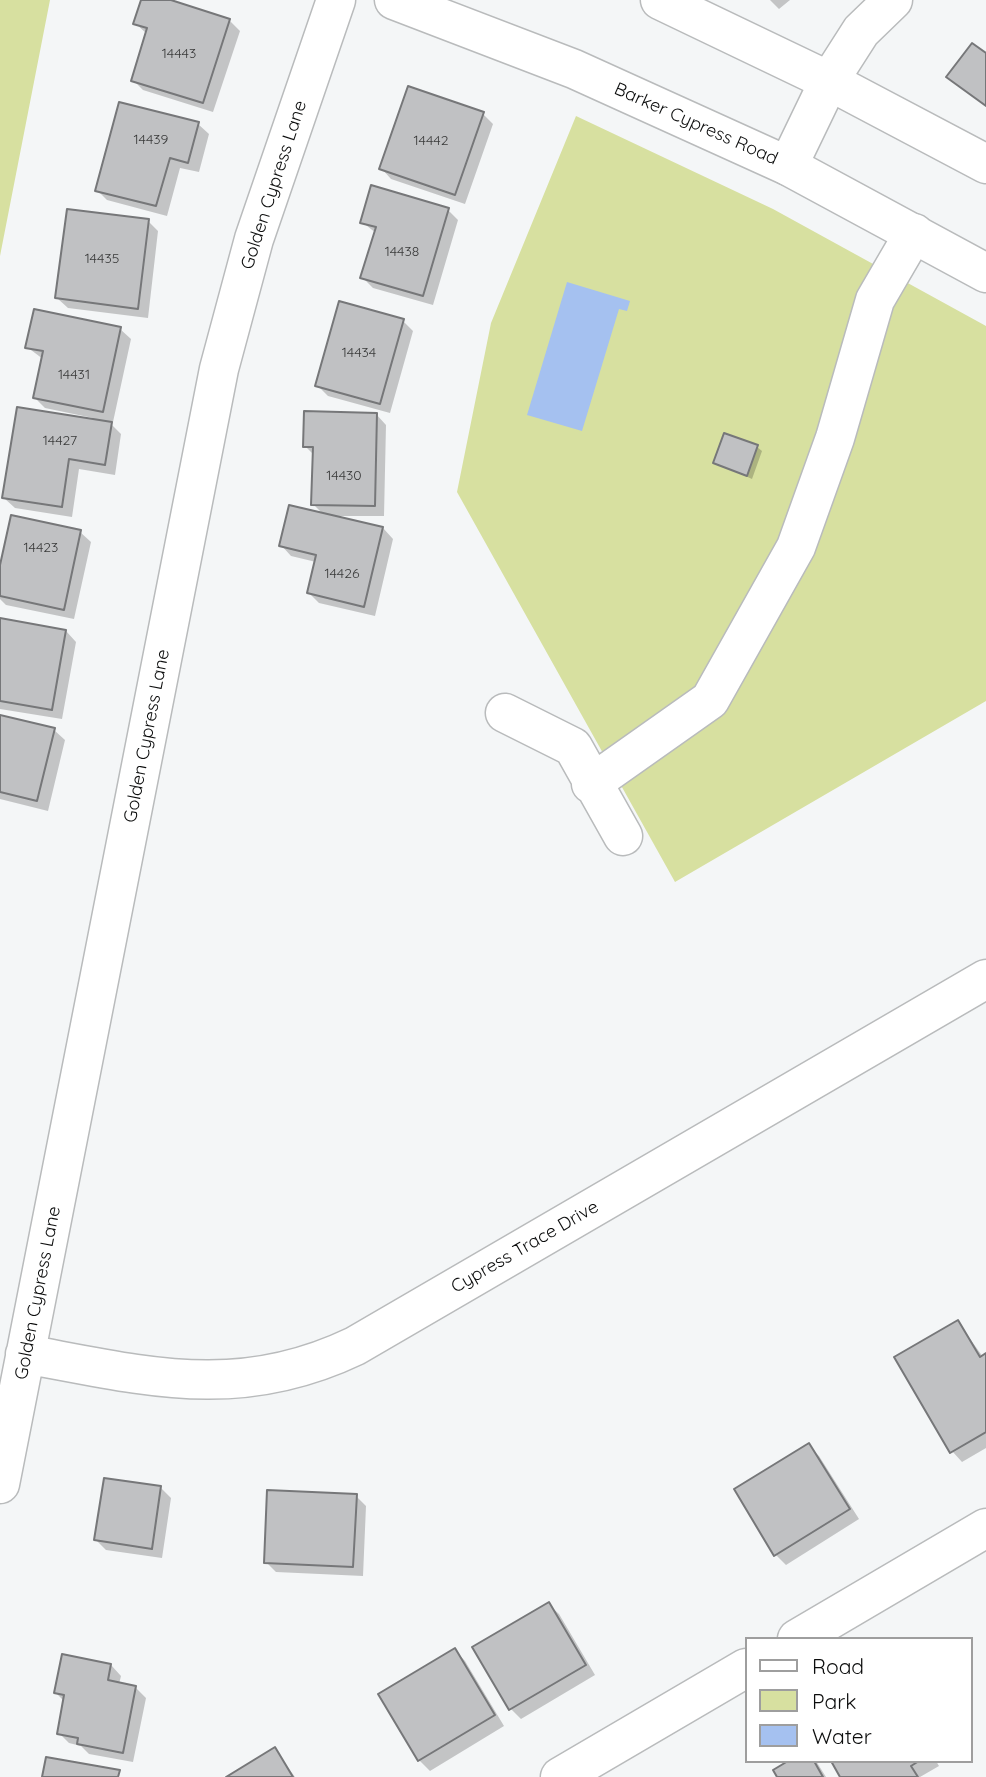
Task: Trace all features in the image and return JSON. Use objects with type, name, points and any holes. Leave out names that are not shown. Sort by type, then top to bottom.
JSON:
[{"type":"street","name":"Golden Cypress Lane","points":[[0,1484],[219,369],[254,239],[336,0]]},
{"type":"street","name":"Barker Cypress Road","points":[[394,0],[574,69],[788,166],[986,273]]},
{"type":"street","points":[[660,0],[829,80],[986,164]]},
{"type":"street","points":[[788,166],[829,80],[861,31],[893,0]]},
{"type":"street","points":[[591,784],[710,700],[796,547],[835,438],[875,300],[914,233]]},
{"type":"street","points":[[505,713],[573,747],[591,784],[623,836]]},
{"type":"street","name":"Cypress Trace Drive","points":[[26,1354],[164,1380],[208,1381],[286,1373],[325,1360],[355,1346],[986,979]]},
{"type":"street","points":[[800,1637],[986,1528]]},
{"type":"street","points":[[560,1777],[744,1669]]},
{"type":"green space","points":[[0,0],[50,0],[0,256]]},
{"type":"green space","points":[[576,116],[773,209],[986,326],[986,701],[675,882],[457,492],[491,323]]},
{"type":"water","points":[[567,282],[630,301],[627,311],[619,309],[582,431],[527,415]]},
{"type":"building","points":[[141,0],[171,0],[230,19],[203,103],[131,81],[147,28],[133,24]]},
{"type":"building","points":[[972,43],[986,53],[986,106],[946,77]]},
{"type":"building","points":[[408,86],[484,112],[455,195],[379,169]]},
{"type":"building","points":[[119,102],[199,122],[188,163],[170,158],[156,206],[95,191]]},
{"type":"building","points":[[371,185],[449,208],[423,296],[360,278],[376,227],[360,223]]},
{"type":"building","points":[[67,209],[149,219],[138,309],[55,298]]},
{"type":"building","points":[[339,301],[404,319],[380,404],[315,386]]},
{"type":"building","points":[[34,309],[121,327],[103,412],[33,398],[43,351],[25,348]]},
{"type":"building","points":[[17,407],[112,422],[105,465],[69,459],[62,507],[2,498]]},
{"type":"building","points":[[304,411],[377,413],[375,506],[311,505],[313,447],[303,447]]},
{"type":"building","points":[[724,433],[758,445],[747,476],[713,463]]},
{"type":"building","points":[[289,505],[383,527],[364,607],[307,593],[316,555],[279,546]]},
{"type":"building","points":[[11,515],[81,530],[64,610],[0,596],[0,565]]},
{"type":"building","points":[[0,618],[66,630],[52,710],[0,701]]},
{"type":"building","points":[[0,715],[55,728],[37,801],[0,792]]},
{"type":"building","points":[[958,1320],[980,1357],[986,1353],[986,1432],[950,1453],[894,1357]]},
{"type":"building","points":[[809,1443],[850,1509],[774,1556],[734,1489]]},
{"type":"building","points":[[104,1478],[161,1486],[152,1549],[94,1540]]},
{"type":"building","points":[[267,1490],[357,1494],[353,1567],[264,1563]]},
{"type":"building","points":[[549,1602],[586,1665],[509,1710],[472,1647]]},
{"type":"building","points":[[455,1648],[495,1715],[418,1761],[378,1694]]},
{"type":"building","points":[[62,1654],[111,1664],[108,1680],[136,1686],[123,1753],[77,1744],[78,1738],[57,1734],[64,1695],[54,1693]]},
{"type":"building","points":[[275,1747],[293,1777],[226,1777]]},
{"type":"building","points":[[46,1757],[120,1770],[118,1777],[42,1777]]},
{"type":"building","points":[[785,1763],[815,1763],[823,1777],[777,1777],[773,1770]]},
{"type":"building","points":[[832,1763],[916,1763],[911,1766],[918,1777],[840,1777]]}]
